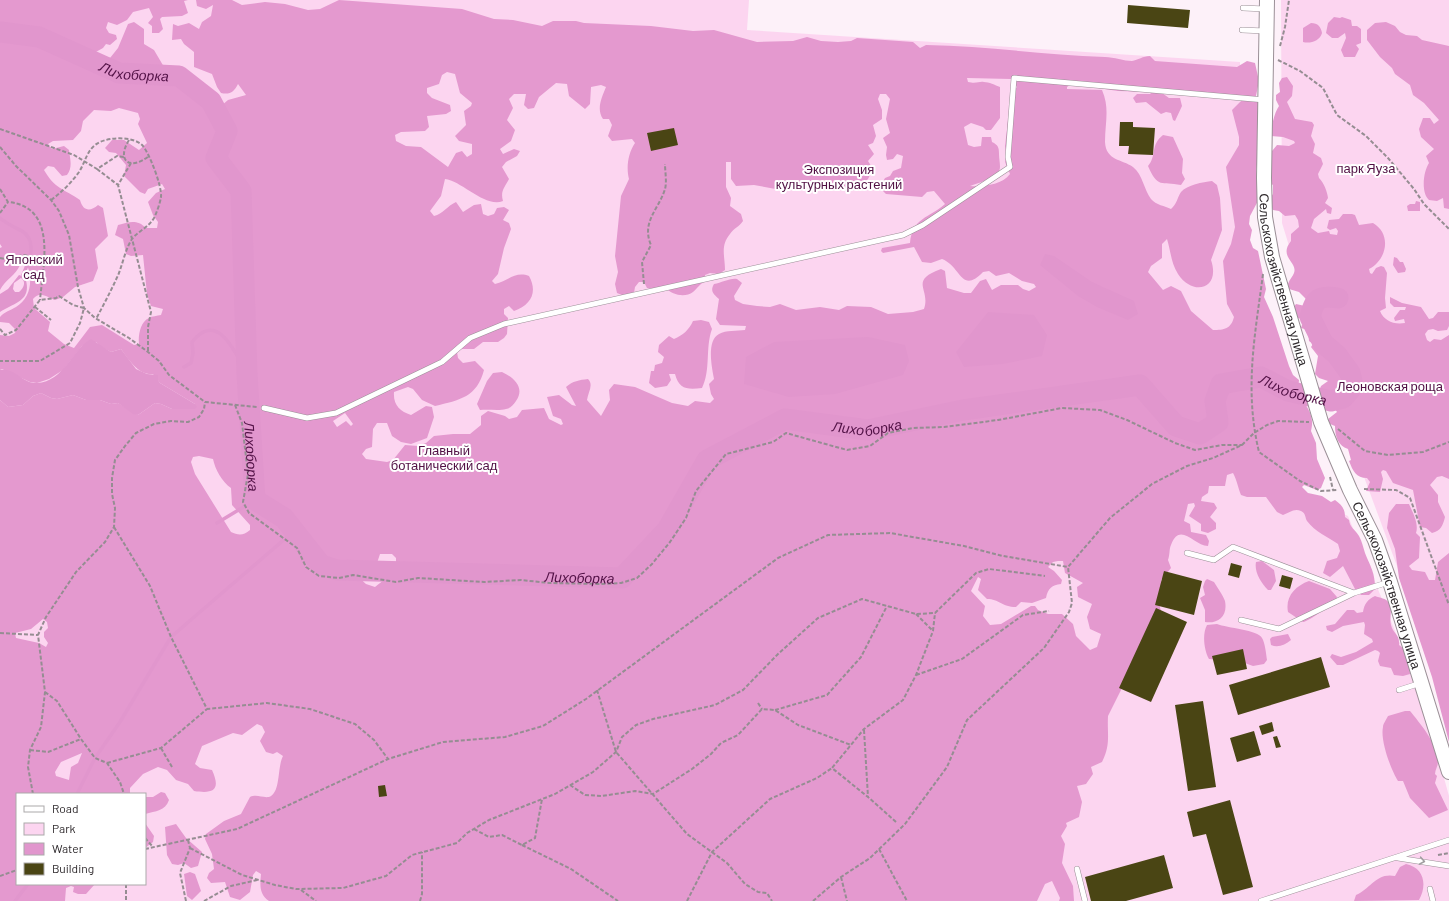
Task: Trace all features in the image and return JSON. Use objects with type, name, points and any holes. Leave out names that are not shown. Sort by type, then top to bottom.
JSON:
[{"type":"main road","name":"Сельскохозяйственная улица","points":[[1266,4],[1264,178],[1266,217],[1272,257],[1321,422],[1350,490],[1375,540],[1422,682],[1449,772]]},
{"type":"lane","points":[[1243,8],[1266,4]]},
{"type":"lane","points":[[1242,30],[1266,31]]},
{"type":"lane","points":[[264,408],[307,418],[336,412],[442,362],[470,338],[504,324],[645,291],[903,235],[923,225],[1010,167],[1008,157],[1014,78],[1264,100]]},
{"type":"lane","points":[[1187,553],[1214,560],[1233,547],[1354,593]]},
{"type":"lane","points":[[1241,620],[1279,629],[1354,593],[1390,582]]},
{"type":"lane","points":[[1399,690],[1422,682]]},
{"type":"lane","points":[[1261,901],[1449,840]]},
{"type":"lane","points":[[1395,857],[1449,866]]},
{"type":"lane","points":[[1077,869],[1085,901]]},
{"type":"lane","points":[[1430,889],[1433,901]]},
{"type":"path","points":[[1278,49],[1285,27],[1289,0]]},
{"type":"path","points":[[1276,65],[1278,55]]},
{"type":"path","points":[[1278,60],[1300,71],[1323,88],[1337,115],[1366,136],[1388,158],[1414,189],[1424,204],[1449,229]]},
{"type":"path","points":[[0,129],[74,155],[97,169],[118,185],[133,238],[139,270],[145,283],[147,300],[151,312],[148,327],[148,352]]},
{"type":"path","points":[[51,200],[73,179],[93,146],[100,142],[111,139],[130,139],[139,142],[149,156],[158,181],[161,197],[154,217],[145,230],[133,238],[112,290],[96,319]]},
{"type":"path","points":[[124,157],[124,151],[130,139]]},
{"type":"path","points":[[0,147],[22,172],[60,210],[69,235],[78,287],[84,308],[80,323],[70,343],[40,361],[0,361]]},
{"type":"path","points":[[97,169],[117,156],[124,157],[131,163],[138,164],[149,156]]},
{"type":"path","points":[[118,185],[131,163]]},
{"type":"path","points":[[645,291],[642,262],[651,245],[649,240],[650,216],[665,188],[665,164]]},
{"type":"path","points":[[0,189],[8,202],[25,206],[35,214],[42,226],[45,239],[40,300],[16,330],[0,337]]},
{"type":"path","points":[[0,213],[8,202]]},
{"type":"path","points":[[0,258],[33,256],[44,258]]},
{"type":"path","points":[[1264,269],[1251,366],[1250,394],[1254,432],[1259,452],[1300,481],[1321,491],[1333,490]]},
{"type":"path","points":[[40,300],[56,298],[59,296],[73,305],[84,308],[96,319],[148,352],[159,361],[169,375],[205,402],[264,408]]},
{"type":"path","points":[[35,307],[51,320]]},
{"type":"path","points":[[0,329],[4,335]]},
{"type":"path","points":[[33,793],[28,767],[30,750],[41,727],[44,692],[38,635],[46,617],[76,572],[105,542],[114,527],[115,508],[112,494],[112,478],[115,460],[136,433],[154,424],[188,422],[199,417],[204,409],[205,402]]},
{"type":"path","points":[[235,405],[242,423],[248,474],[243,502],[249,513],[297,548],[306,567],[319,576],[339,578],[353,575],[396,582],[418,578],[484,582],[521,580],[549,583],[601,584],[620,583],[638,578],[670,542],[686,518],[696,491],[726,454],[773,442],[786,433],[847,450],[870,446],[888,433],[912,428],[944,428],[1062,408],[1100,410],[1127,420],[1175,443],[1195,450],[1222,445],[1242,445]]},
{"type":"path","points":[[813,901],[841,877],[870,858],[905,824],[947,768],[967,720],[1044,648],[1069,612],[1072,603],[1068,567],[1110,518],[1152,484],[1187,466],[1214,458],[1242,445],[1254,432],[1267,425],[1278,422],[1329,422],[1365,450],[1388,455],[1423,452],[1449,442]]},
{"type":"path","points":[[1350,490],[1373,488],[1396,490],[1410,498],[1449,605]]},
{"type":"path","points":[[114,527],[150,586],[171,637],[207,709]]},
{"type":"path","points":[[146,849],[237,829],[388,759],[443,742],[505,737],[543,726],[597,690],[778,558],[828,535],[890,533],[964,546],[1003,556],[1068,567]]},
{"type":"path","points":[[687,901],[712,852],[770,800],[817,778],[832,768],[864,728],[903,700],[916,675],[933,631],[935,613],[976,573],[989,569],[1045,576]]},
{"type":"path","points":[[190,848],[242,875],[300,889],[343,888],[386,876],[412,855],[457,843],[474,829],[489,820],[542,799],[593,772],[616,752],[622,737],[636,725],[653,719],[715,705],[743,690],[778,654],[818,618],[862,599],[916,614],[935,613]]},
{"type":"path","points":[[762,709],[775,710],[827,695],[861,657],[887,606]]},
{"type":"path","points":[[916,675],[962,659],[1023,614],[1049,611]]},
{"type":"path","points":[[916,614],[933,631]]},
{"type":"path","points":[[0,633],[38,635]]},
{"type":"path","points":[[597,690],[616,752],[687,834],[727,863],[745,884],[758,892],[767,894],[772,901]]},
{"type":"path","points":[[44,692],[57,701],[95,758],[107,763],[120,782],[124,793]]},
{"type":"path","points":[[758,702],[762,709]]},
{"type":"path","points":[[107,763],[161,748],[207,709],[267,703],[310,709],[354,724],[374,740],[388,759]]},
{"type":"path","points":[[570,785],[585,795],[602,796],[636,791],[653,794],[692,769],[711,754],[721,743],[738,735],[762,709]]},
{"type":"path","points":[[775,710],[798,725],[851,745]]},
{"type":"path","points":[[864,728],[868,797]]},
{"type":"path","points":[[30,750],[48,752],[81,739]]},
{"type":"path","points":[[161,748],[172,767]]},
{"type":"path","points":[[832,768],[896,822]]},
{"type":"path","points":[[522,845],[535,838],[543,803],[542,799]]},
{"type":"path","points":[[474,829],[489,838],[502,835],[571,870],[618,901]]},
{"type":"path","points":[[146,839],[153,847]]},
{"type":"path","points":[[186,901],[180,873],[190,848],[188,840]]},
{"type":"path","points":[[879,849],[907,901]]},
{"type":"path","points":[[420,901],[422,894],[422,852]]},
{"type":"path","points":[[0,876],[16,870]]},
{"type":"path","points":[[841,877],[847,901]]},
{"type":"path","points":[[204,901],[231,886],[258,880]]},
{"type":"path","points":[[126,885],[126,901]]},
{"type":"path","points":[[300,889],[316,901]]},
{"type":"green space","name":"Главный ботанический сад","points":[[0,0],[749,0],[747,30],[1240,62],[1242,372],[1272,483],[1348,516],[1420,692],[1449,796],[1449,901],[0,901]]},
{"type":"green space","name":"Главный ботанический сад","points":[[0,0],[188,0],[184,1],[188,13],[182,16],[162,17],[160,19],[163,29],[159,33],[152,33],[152,26],[148,23],[153,17],[149,8],[133,12],[127,20],[117,25],[108,22],[106,28],[109,33],[116,35],[117,39],[110,45],[106,44],[103,48],[94,53],[110,58],[118,48],[128,24],[134,22],[144,29],[144,44],[154,50],[164,67],[173,72],[176,81],[188,80],[196,82],[202,87],[217,105],[214,113],[220,119],[221,106],[228,100],[246,95],[238,84],[231,92],[227,94],[221,93],[212,74],[194,67],[194,52],[184,44],[181,39],[172,40],[173,24],[178,26],[189,23],[199,29],[202,22],[211,16],[213,5],[206,9],[197,6],[196,0],[232,0],[242,5],[265,2],[285,4],[308,10],[320,9],[339,0],[462,9],[494,19],[513,20],[542,26],[553,21],[576,21],[584,23],[651,26],[693,31],[714,30],[757,42],[793,41],[807,37],[821,41],[838,42],[851,41],[857,38],[913,42],[920,48],[926,45],[971,47],[1108,57],[1132,61],[1150,56],[1155,61],[1237,67],[1247,61],[1255,63],[1259,81],[1256,96],[1260,104],[1258,159],[1256,170],[1259,199],[1250,216],[1249,224],[1252,230],[1250,240],[1253,248],[1258,251],[1266,289],[1264,297],[1273,317],[1289,366],[1293,375],[1299,380],[1300,395],[1311,416],[1311,431],[1316,443],[1317,459],[1325,478],[1321,488],[1317,490],[1304,485],[1302,487],[1308,493],[1322,496],[1331,502],[1335,500],[1343,507],[1345,517],[1349,520],[1350,525],[1361,540],[1371,566],[1375,589],[1369,595],[1361,595],[1355,589],[1343,566],[1330,577],[1323,573],[1327,561],[1337,558],[1340,551],[1338,544],[1314,528],[1307,521],[1303,512],[1294,510],[1283,515],[1277,512],[1266,497],[1247,497],[1241,495],[1233,473],[1227,475],[1225,486],[1209,486],[1208,493],[1202,497],[1201,501],[1214,503],[1217,508],[1210,517],[1216,523],[1216,529],[1208,533],[1201,531],[1201,524],[1189,516],[1195,506],[1194,503],[1188,504],[1184,521],[1190,524],[1191,532],[1206,535],[1209,541],[1208,546],[1203,545],[1188,536],[1179,535],[1175,538],[1170,547],[1168,560],[1171,568],[1161,580],[1161,610],[1108,716],[1108,745],[1105,756],[1102,762],[1091,767],[1093,774],[1086,784],[1077,786],[1082,802],[1079,817],[1066,823],[1067,826],[1061,836],[1065,844],[1062,863],[1073,886],[1074,901],[1059,901],[1060,898],[1052,881],[1045,884],[1037,901],[269,901],[263,895],[260,886],[261,874],[256,871],[253,875],[250,892],[240,900],[230,897],[225,882],[211,883],[207,878],[209,873],[214,869],[212,854],[205,839],[206,834],[224,821],[241,814],[250,797],[269,797],[273,795],[277,785],[283,756],[277,752],[273,754],[266,752],[260,741],[265,732],[262,726],[257,724],[242,735],[233,733],[202,746],[195,764],[200,768],[212,770],[215,777],[216,786],[211,791],[194,791],[188,784],[176,780],[167,770],[158,767],[143,774],[130,788],[130,793],[16,793],[16,885],[94,885],[86,894],[78,894],[73,892],[74,887],[71,886],[66,888],[65,901],[0,901],[0,400],[8,407],[23,405],[33,396],[41,393],[57,399],[73,395],[86,400],[100,400],[111,404],[118,403],[138,415],[155,403],[172,409],[195,404],[160,383],[153,374],[148,374],[138,369],[121,349],[111,352],[96,342],[82,346],[63,370],[49,379],[37,383],[30,382],[2,369],[0,370],[0,335],[9,336],[15,333],[16,330],[9,323],[0,322],[0,317],[16,307],[25,299],[28,294],[30,283],[27,265],[20,265],[16,272],[0,290],[0,248],[2,247],[0,244]],"holes":[[[447,72],[455,74],[460,93],[472,103],[471,106],[464,111],[466,125],[455,136],[459,141],[472,144],[472,154],[467,157],[462,151],[456,153],[448,167],[421,147],[406,146],[396,141],[395,135],[401,132],[425,131],[429,127],[427,116],[446,114],[451,111],[450,105],[432,98],[427,93],[427,88],[439,84],[442,75]],[[967,78],[1011,79],[1017,87],[1011,95],[1005,146],[1007,156],[1005,162],[1010,174],[1002,181],[997,183],[970,186],[993,177],[999,171],[1000,165],[998,148],[997,145],[992,142],[991,137],[982,137],[981,146],[974,147],[968,145],[964,127],[971,123],[983,127],[986,130],[991,130],[1000,118],[1000,87],[986,82],[968,82]],[[556,83],[567,84],[569,96],[585,109],[590,104],[591,87],[601,85],[606,87],[600,103],[601,115],[603,119],[609,119],[612,125],[608,136],[612,141],[632,139],[635,143],[628,161],[629,179],[621,196],[615,256],[618,272],[615,284],[617,293],[622,295],[634,293],[635,287],[639,282],[644,282],[647,288],[666,288],[675,294],[686,295],[693,292],[706,281],[705,275],[710,273],[719,274],[725,270],[725,243],[727,238],[743,221],[741,214],[730,206],[731,198],[726,187],[726,162],[731,162],[731,179],[736,186],[754,185],[781,190],[796,187],[800,189],[811,186],[815,190],[831,187],[839,183],[844,188],[852,186],[858,189],[868,179],[873,169],[868,161],[874,154],[868,145],[873,143],[876,136],[873,125],[882,119],[882,110],[878,99],[880,94],[886,94],[890,99],[886,119],[890,133],[883,138],[887,147],[887,160],[893,159],[897,154],[903,156],[901,168],[893,171],[890,176],[885,178],[881,185],[881,189],[886,194],[922,197],[927,192],[934,191],[945,204],[918,223],[911,235],[910,243],[882,248],[881,251],[883,253],[914,247],[922,262],[931,263],[942,259],[953,267],[965,280],[970,281],[983,272],[989,271],[996,276],[1009,273],[1022,281],[1034,284],[1036,287],[1029,291],[1018,285],[1001,285],[992,290],[986,279],[980,281],[971,293],[964,293],[947,288],[945,271],[941,269],[931,273],[923,282],[925,296],[924,309],[913,312],[888,314],[871,307],[847,306],[839,310],[820,307],[796,310],[780,304],[770,307],[743,304],[735,300],[734,296],[742,283],[737,279],[728,280],[714,284],[712,289],[715,296],[719,299],[716,319],[720,325],[746,326],[745,330],[728,331],[719,334],[712,342],[711,355],[714,379],[709,384],[711,394],[714,399],[710,403],[695,401],[688,406],[672,403],[635,387],[614,384],[609,390],[610,400],[601,416],[587,400],[591,386],[588,379],[574,382],[566,387],[576,406],[572,405],[559,395],[547,397],[553,416],[561,419],[563,424],[561,425],[549,419],[544,408],[522,410],[517,417],[509,419],[505,416],[488,411],[481,416],[481,425],[470,434],[434,436],[426,443],[418,446],[405,445],[393,460],[387,462],[366,459],[362,454],[366,449],[372,447],[373,429],[377,423],[387,423],[392,436],[401,442],[411,444],[427,438],[434,417],[432,407],[426,406],[411,415],[398,407],[395,401],[394,392],[408,387],[413,389],[422,400],[435,406],[452,402],[466,396],[477,386],[484,370],[475,361],[463,363],[458,358],[457,352],[462,349],[474,349],[483,342],[498,342],[504,338],[507,334],[508,318],[504,314],[504,309],[509,306],[514,311],[529,302],[533,293],[532,282],[529,276],[520,275],[495,284],[492,281],[498,274],[504,248],[511,229],[509,223],[503,220],[509,210],[504,207],[497,208],[494,214],[488,216],[483,214],[481,204],[474,205],[463,212],[456,202],[437,215],[434,216],[430,211],[441,196],[445,179],[459,184],[481,198],[496,202],[503,201],[503,192],[509,179],[502,167],[506,162],[517,156],[520,151],[514,149],[503,154],[500,149],[511,141],[515,130],[507,120],[513,108],[509,99],[514,94],[526,94],[524,105],[528,109],[534,108],[539,97]],[[1071,84],[1118,91],[1152,92],[1150,94],[1137,94],[1133,98],[1136,103],[1146,102],[1161,114],[1166,112],[1171,113],[1173,120],[1175,121],[1182,106],[1180,98],[1169,98],[1162,93],[1237,95],[1241,101],[1232,110],[1239,137],[1239,145],[1226,167],[1235,227],[1231,244],[1223,261],[1227,304],[1234,317],[1229,326],[1224,329],[1213,330],[1191,311],[1181,291],[1171,286],[1163,290],[1148,272],[1151,266],[1162,258],[1162,244],[1167,239],[1174,266],[1184,281],[1191,286],[1198,287],[1209,283],[1212,278],[1213,270],[1211,260],[1222,230],[1220,198],[1217,185],[1212,181],[1187,187],[1181,192],[1175,205],[1171,209],[1155,203],[1151,199],[1136,170],[1129,164],[1115,159],[1108,153],[1105,142],[1106,103],[1102,90],[1067,89],[1067,87]],[[119,108],[138,113],[140,119],[138,124],[147,143],[139,150],[124,140],[112,140],[105,148],[109,152],[116,153],[126,165],[124,176],[140,192],[145,194],[148,189],[162,184],[165,189],[156,193],[148,202],[153,215],[158,222],[157,228],[146,228],[139,223],[129,222],[118,225],[115,235],[123,239],[126,254],[131,256],[143,255],[147,294],[151,306],[163,309],[161,315],[150,317],[146,320],[139,333],[139,344],[134,345],[102,325],[90,327],[74,348],[64,344],[48,331],[50,322],[34,308],[33,299],[36,296],[44,295],[55,300],[63,297],[75,287],[93,281],[98,268],[95,249],[108,236],[103,208],[98,205],[92,209],[85,208],[81,204],[80,200],[56,185],[44,170],[48,166],[54,167],[62,176],[67,175],[71,166],[69,150],[64,146],[52,149],[48,144],[53,141],[73,140],[81,131],[83,121],[94,110],[111,111]],[[345,413],[353,424],[351,426],[346,421],[337,427],[333,421]],[[199,456],[213,459],[219,475],[231,488],[232,505],[250,525],[250,530],[240,534],[231,532],[195,474],[191,462],[193,457]],[[380,554],[392,554],[396,558],[396,571],[402,576],[399,579],[386,579],[375,587],[366,584],[356,575],[355,568],[377,563]],[[1063,561],[1065,573],[1083,583],[1077,587],[1078,597],[1092,604],[1087,617],[1090,629],[1101,634],[1097,647],[1090,650],[1076,636],[1073,624],[1062,614],[1048,614],[1038,610],[1035,606],[1031,606],[1001,624],[990,625],[983,616],[985,606],[971,591],[978,577],[981,579],[978,590],[987,599],[995,600],[1007,606],[1016,607],[1021,602],[1032,603],[1046,598],[1051,588],[1055,585],[1061,584],[1062,580],[1048,567],[1053,562]],[[43,619],[47,622],[48,628],[44,632],[44,637],[48,643],[46,647],[39,643],[16,638],[15,633],[31,629]],[[82,753],[78,763],[71,767],[69,780],[56,776],[55,772],[61,762]]]},
{"type":"green space","name":"парк Яуза","points":[[1281,0],[1449,0],[1449,713],[1441,685],[1340,412],[1282,223]]},
{"type":"green space","points":[[1334,17],[1342,17],[1351,20],[1352,26],[1357,26],[1361,29],[1361,43],[1356,45],[1359,49],[1355,57],[1344,57],[1341,50],[1346,38],[1345,33],[1338,38],[1332,38],[1326,33],[1328,23]]},
{"type":"green space","points":[[1386,22],[1395,26],[1400,32],[1406,35],[1417,36],[1422,40],[1449,46],[1449,209],[1444,208],[1443,198],[1437,201],[1429,200],[1426,197],[1424,188],[1425,172],[1429,163],[1426,156],[1434,149],[1421,137],[1419,129],[1423,118],[1430,118],[1434,124],[1439,120],[1424,103],[1413,95],[1410,85],[1395,74],[1392,68],[1380,57],[1367,40],[1367,30],[1375,23]]},
{"type":"green space","points":[[1311,23],[1320,27],[1322,33],[1321,36],[1309,43],[1303,42],[1303,28]]},
{"type":"green space","name":"Леоновская роща","points":[[1287,77],[1293,86],[1292,96],[1287,102],[1295,119],[1312,122],[1314,125],[1311,136],[1315,144],[1313,153],[1321,158],[1323,164],[1318,174],[1328,195],[1325,203],[1332,208],[1331,214],[1327,213],[1326,209],[1314,219],[1311,228],[1318,233],[1329,231],[1330,234],[1337,235],[1338,231],[1336,228],[1330,230],[1327,228],[1329,220],[1339,219],[1343,214],[1352,214],[1355,215],[1359,225],[1373,223],[1379,228],[1385,240],[1385,247],[1380,260],[1369,269],[1370,273],[1372,274],[1376,268],[1381,266],[1384,267],[1387,273],[1385,298],[1386,308],[1380,311],[1390,322],[1405,323],[1404,319],[1395,321],[1394,318],[1400,310],[1405,310],[1406,307],[1394,307],[1390,303],[1390,297],[1402,303],[1421,307],[1429,319],[1433,318],[1438,312],[1449,312],[1449,326],[1447,330],[1438,331],[1433,329],[1428,330],[1425,334],[1427,340],[1430,342],[1434,339],[1441,340],[1449,335],[1449,479],[1442,476],[1437,477],[1430,485],[1438,495],[1438,502],[1445,517],[1438,531],[1432,533],[1426,528],[1420,527],[1413,490],[1393,483],[1386,471],[1383,470],[1381,472],[1383,479],[1380,492],[1366,491],[1370,482],[1367,478],[1360,477],[1354,471],[1349,461],[1351,460],[1348,449],[1339,443],[1336,437],[1335,426],[1330,424],[1328,419],[1337,412],[1335,409],[1328,408],[1324,405],[1318,395],[1321,386],[1328,381],[1319,378],[1315,374],[1318,356],[1311,347],[1313,344],[1309,341],[1308,330],[1301,328],[1302,325],[1307,323],[1305,319],[1296,318],[1294,307],[1296,304],[1305,306],[1307,300],[1299,292],[1289,289],[1288,284],[1294,269],[1287,255],[1287,251],[1291,241],[1291,234],[1299,227],[1298,220],[1295,215],[1285,216],[1279,211],[1273,210],[1268,201],[1273,194],[1273,185],[1270,183],[1268,156],[1277,145],[1289,146],[1295,143],[1294,141],[1283,137],[1271,136],[1273,121],[1279,106],[1276,100],[1276,95],[1280,92],[1279,83],[1282,78]]},
{"type":"green space","points":[[1163,135],[1173,137],[1183,159],[1182,173],[1185,179],[1181,185],[1161,183],[1151,173],[1148,166],[1151,162],[1156,143]]},
{"type":"green space","points":[[1416,201],[1420,202],[1420,211],[1408,211],[1407,206],[1410,204],[1415,204]]},
{"type":"green space","points":[[1394,257],[1400,262],[1403,262],[1406,269],[1405,272],[1398,273],[1393,265]]},
{"type":"green space","points":[[701,320],[709,322],[712,329],[705,381],[702,388],[692,389],[681,386],[675,374],[669,374],[671,380],[667,386],[655,388],[649,383],[651,371],[654,371],[655,365],[662,363],[664,357],[658,352],[659,345],[669,336],[674,339],[683,334],[688,330],[693,321]]},
{"type":"green space","points":[[502,372],[515,380],[519,388],[519,396],[511,407],[506,409],[480,410],[477,404],[487,381],[493,373]]},
{"type":"green space","points":[[1396,504],[1409,504],[1416,522],[1416,533],[1420,537],[1419,558],[1409,566],[1412,570],[1425,572],[1429,580],[1435,580],[1438,562],[1449,553],[1449,742],[1432,677],[1399,578],[1395,549],[1387,528],[1389,513]]},
{"type":"green space","points":[[1262,561],[1274,570],[1276,581],[1271,590],[1268,590],[1265,587],[1256,570],[1256,562]]},
{"type":"green space","points":[[1207,579],[1214,582],[1225,601],[1226,606],[1221,618],[1214,622],[1205,622],[1205,610],[1200,598],[1205,595],[1203,587]]},
{"type":"green space","points":[[1309,581],[1330,589],[1337,597],[1336,601],[1303,622],[1288,612],[1287,607],[1290,597],[1295,589]]},
{"type":"green space","points":[[1375,596],[1388,601],[1390,605],[1391,625],[1398,638],[1399,645],[1408,652],[1410,674],[1403,676],[1394,675],[1391,668],[1380,666],[1378,661],[1380,653],[1375,650],[1343,665],[1337,665],[1330,657],[1332,654],[1341,657],[1356,652],[1373,642],[1372,639],[1364,634],[1364,622],[1343,626],[1332,632],[1327,630],[1326,626],[1335,624],[1347,610],[1354,610],[1357,613],[1363,612],[1367,602]]},
{"type":"green space","points":[[1217,624],[1249,631],[1259,635],[1265,645],[1267,660],[1264,664],[1253,666],[1242,662],[1209,659],[1204,642],[1204,633],[1207,625]]},
{"type":"green space","points":[[1288,634],[1291,640],[1281,646],[1271,645],[1270,639],[1272,637]]},
{"type":"green space","points":[[1410,711],[1423,728],[1436,749],[1438,756],[1438,764],[1435,771],[1437,776],[1435,783],[1448,810],[1429,818],[1410,798],[1403,781],[1398,781],[1389,763],[1383,739],[1383,727],[1388,716]]},
{"type":"green space","points":[[161,792],[165,793],[169,800],[160,810],[146,814],[146,797],[153,797]]},
{"type":"green space","points":[[146,824],[154,836],[153,842],[146,847]]},
{"type":"green space","points":[[176,824],[186,838],[202,852],[198,866],[191,868],[184,863],[178,865],[172,864],[167,855],[165,827]]},
{"type":"green space","points":[[1406,864],[1417,869],[1423,878],[1422,895],[1419,900],[1354,901],[1356,895],[1378,879],[1383,876],[1395,876],[1400,867]]},
{"type":"green space","points":[[190,872],[195,874],[201,891],[192,900],[187,896],[184,874]]},
{"type":"water","points":[[1045,254],[1054,256],[1092,282],[1134,301],[1138,314],[1128,320],[1097,307],[1078,296],[1040,265]]},
{"type":"water","points":[[19,275],[25,277],[27,291],[25,296],[17,303],[0,312],[0,294],[8,289]],"holes":[[[21,278],[24,285],[22,289],[19,292],[15,292],[13,289],[14,283]]]},
{"type":"water","points":[[988,312],[1034,315],[1047,335],[1042,356],[1003,364],[964,367],[956,352]]},
{"type":"water","points":[[868,337],[905,345],[909,361],[903,375],[835,394],[789,397],[744,384],[746,357],[774,342]]},
{"type":"water","points":[[91,339],[111,352],[121,349],[136,369],[147,374],[158,375],[158,380],[160,383],[195,404],[197,407],[195,409],[172,409],[155,403],[138,415],[133,414],[118,403],[111,404],[100,400],[86,400],[73,395],[57,399],[41,393],[33,396],[23,405],[8,407],[0,400],[0,370],[15,373],[32,383],[46,381],[61,371],[85,343]]},
{"type":"building","points":[[1128,5],[1190,10],[1188,28],[1127,23]]},
{"type":"building","points":[[1120,122],[1133,122],[1133,127],[1155,128],[1153,155],[1128,154],[1129,146],[1119,146]]},
{"type":"building","points":[[674,128],[678,145],[651,151],[647,133]]},
{"type":"building","points":[[1231,563],[1242,566],[1239,578],[1228,575]]},
{"type":"building","points":[[1164,571],[1202,581],[1194,615],[1155,605]]},
{"type":"building","points":[[1282,575],[1293,578],[1290,589],[1279,586]]},
{"type":"building","points":[[1156,608],[1187,622],[1151,702],[1119,688]]},
{"type":"building","points":[[1243,649],[1247,669],[1217,675],[1212,656]]},
{"type":"building","points":[[1321,657],[1330,687],[1238,715],[1229,685]]},
{"type":"building","points":[[1203,701],[1216,787],[1188,791],[1175,705]]},
{"type":"building","points":[[1272,722],[1274,731],[1262,735],[1259,726]]},
{"type":"building","points":[[1254,731],[1261,755],[1237,762],[1230,738]]},
{"type":"building","points":[[1277,736],[1281,747],[1276,748],[1273,737]]},
{"type":"building","points":[[385,785],[387,796],[379,797],[378,786]]},
{"type":"building","points":[[1230,800],[1253,887],[1223,895],[1206,834],[1193,837],[1187,812]]},
{"type":"building","points":[[1164,855],[1173,888],[1126,901],[1091,901],[1085,877]]},
{"type":"waterway","name":"Лихоборка","points":[[0,32],[39,37],[119,73],[179,76],[211,101],[227,131],[216,158],[241,191],[247,374],[255,500],[284,518],[321,565],[337,570],[622,578],[667,530],[707,460],[785,419],[868,430],[963,410],[1140,385],[1176,426],[1200,434],[1218,422],[1215,401],[1221,384],[1261,377],[1288,391],[1331,401],[1343,398],[1351,389],[1352,381],[1350,373],[1337,355],[1323,343],[1310,317],[1314,306],[1319,299],[1326,297],[1338,298]]},
{"type":"waterway","points":[[0,218],[22,231],[30,240],[30,258],[23,275]]},
{"type":"waterway","points":[[184,367],[191,363],[193,353],[192,342],[201,333],[210,330],[218,332],[232,346],[247,374]]},
{"type":"waterway","points":[[217,523],[255,500]]},
{"type":"waterway","points":[[78,793],[95,758],[120,722],[171,637],[294,531]]},
{"type":"waterway","points":[[15,901],[27,885]]},
{"type":"park label","name":"Экспозиция культурных растений","points":[[839,176]]},
{"type":"park label","name":"Японский сад","points":[[34,266]]}]
